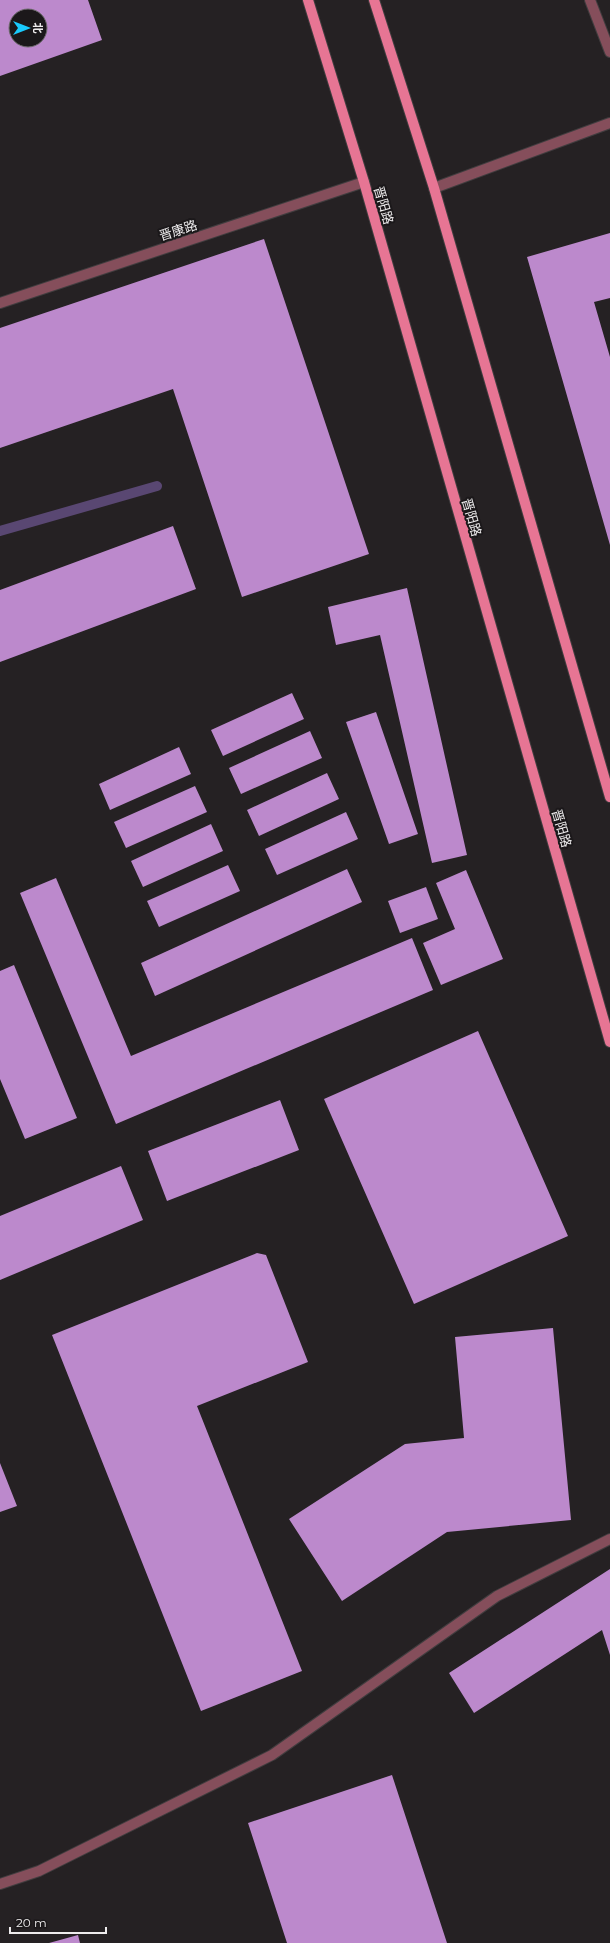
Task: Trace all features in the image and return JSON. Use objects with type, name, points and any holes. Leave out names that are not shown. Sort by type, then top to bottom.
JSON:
[{"type":"main road","name":"晋阳路","points":[[308,0],[364,182],[610,1042]]},
{"type":"main road","points":[[374,0],[434,188],[610,797]]},
{"type":"street","points":[[590,0],[610,52]]},
{"type":"street","points":[[434,188],[610,123]]},
{"type":"street","name":"晋康路","points":[[0,303],[364,182]]},
{"type":"street","points":[[0,1884],[39,1870],[272,1754],[497,1596],[610,1539]]},
{"type":"building","points":[[0,0],[88,0],[102,40],[0,76]]},
{"type":"building","points":[[610,233],[610,298],[594,302],[610,357],[610,545],[527,257]]},
{"type":"building","points":[[264,239],[369,554],[242,597],[173,389],[0,448],[0,328]]},
{"type":"building","points":[[173,526],[196,589],[0,662],[0,590]]},
{"type":"building","points":[[407,588],[467,855],[432,863],[380,635],[336,645],[328,607]]},
{"type":"building","points":[[292,693],[304,719],[223,756],[211,730]]},
{"type":"building","points":[[376,712],[418,834],[389,844],[346,722]]},
{"type":"building","points":[[310,731],[322,758],[241,794],[229,768]]},
{"type":"building","points":[[179,747],[191,774],[110,810],[99,784]]},
{"type":"building","points":[[327,773],[339,799],[259,836],[247,810]]},
{"type":"building","points":[[195,786],[207,812],[126,848],[114,822]]},
{"type":"building","points":[[346,812],[358,839],[277,875],[265,849]]},
{"type":"building","points":[[211,824],[223,851],[143,887],[131,861]]},
{"type":"building","points":[[228,865],[240,891],[159,927],[147,901]]},
{"type":"building","points":[[347,869],[362,902],[155,996],[141,963]]},
{"type":"building","points":[[466,870],[503,959],[441,985],[423,943],[455,929],[436,883]]},
{"type":"building","points":[[56,878],[131,1056],[412,938],[433,990],[116,1124],[20,893]]},
{"type":"building","points":[[426,887],[438,919],[400,933],[388,901]]},
{"type":"building","points":[[14,965],[77,1118],[25,1139],[0,1079],[0,971]]},
{"type":"building","points":[[478,1031],[568,1236],[414,1304],[324,1099]]},
{"type":"building","points":[[280,1100],[299,1150],[167,1201],[148,1151]]},
{"type":"building","points":[[121,1166],[143,1220],[0,1280],[0,1216]]},
{"type":"building","points":[[257,1253],[266,1255],[308,1362],[197,1406],[302,1671],[201,1711],[52,1335]]},
{"type":"building","points":[[553,1328],[571,1520],[447,1532],[342,1601],[289,1519],[405,1444],[464,1438],[455,1337]]},
{"type":"building","points":[[0,1463],[17,1506],[0,1512]]},
{"type":"building","points":[[610,1569],[610,1655],[602,1630],[474,1713],[449,1673]]},
{"type":"building","points":[[392,1775],[447,1943],[287,1943],[248,1823]]},
{"type":"building","points":[[78,1935],[80,1943],[49,1943]]},
{"type":"waterway","points":[[0,531],[157,486]]}]
